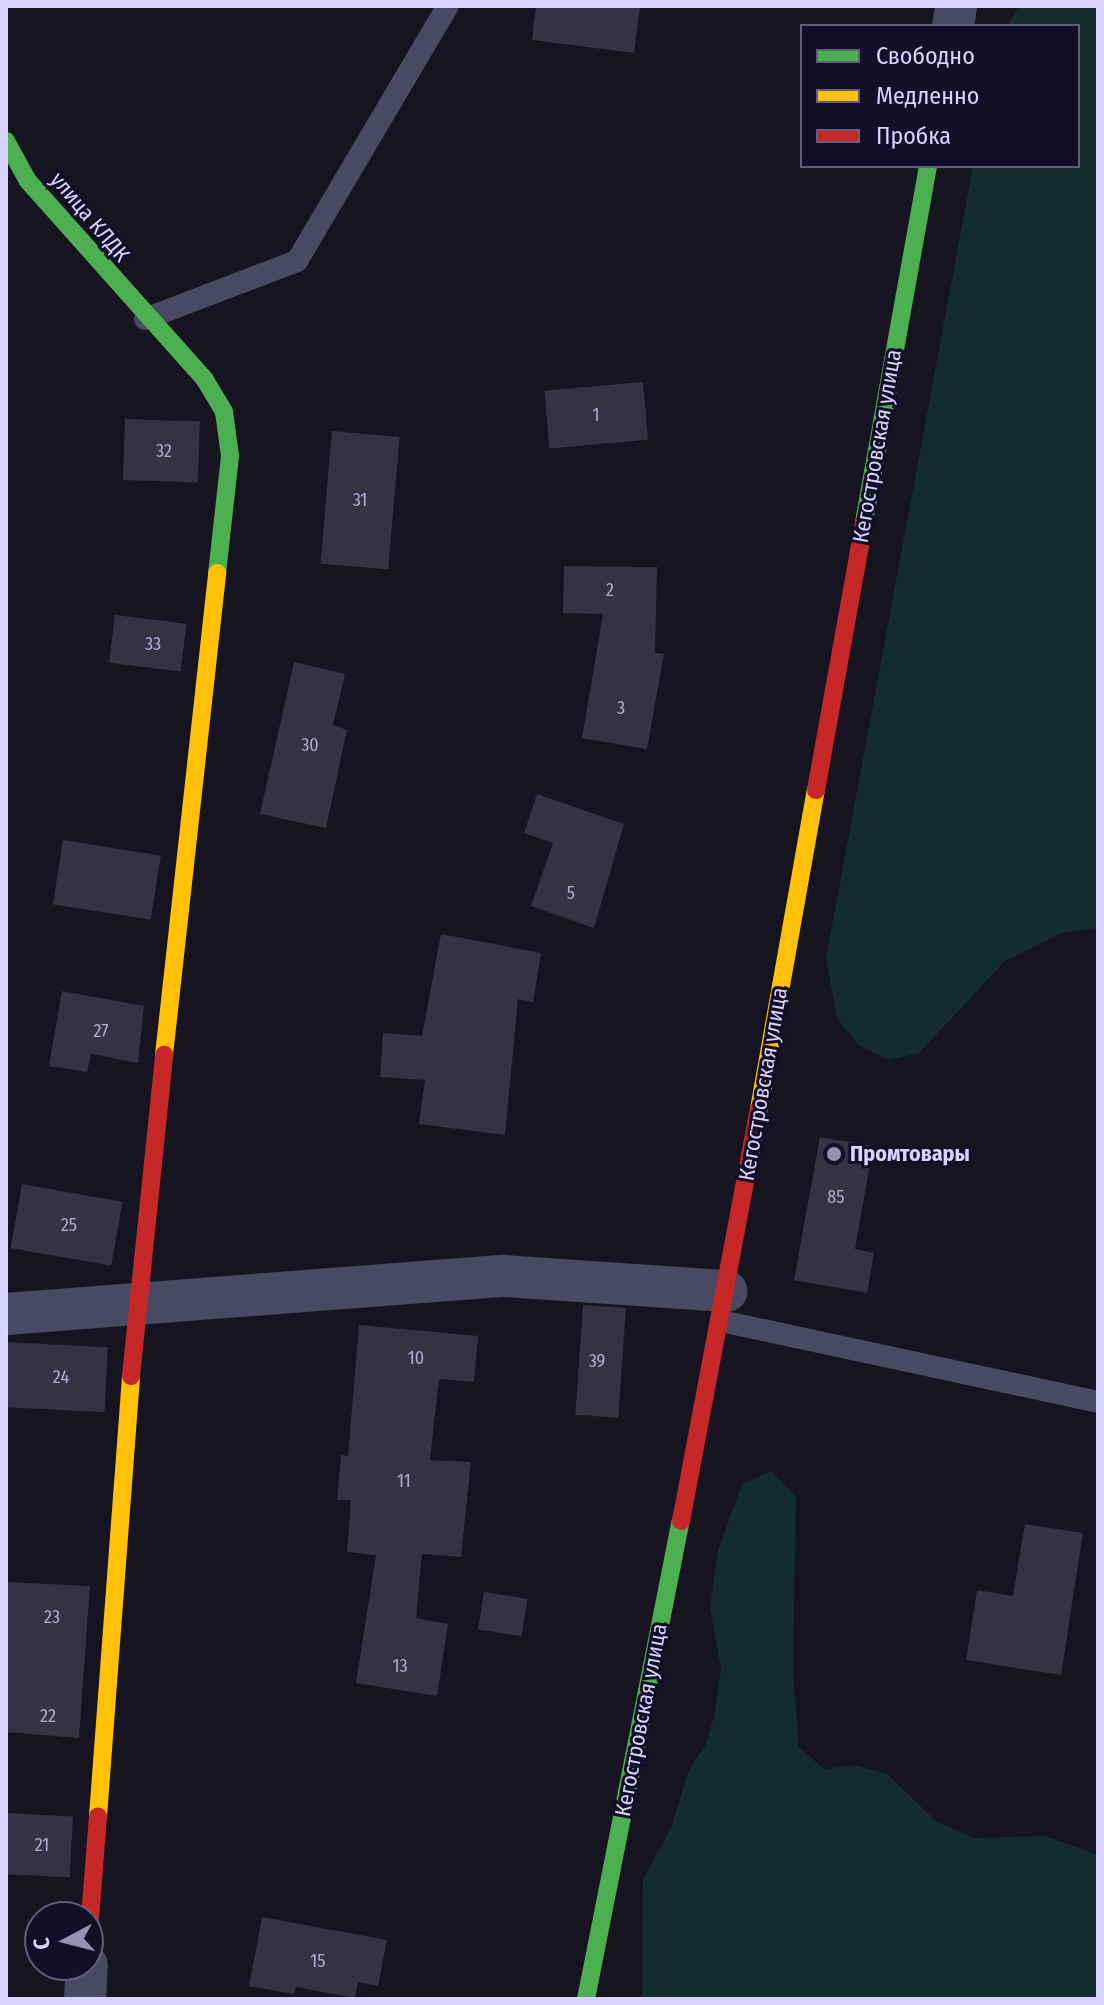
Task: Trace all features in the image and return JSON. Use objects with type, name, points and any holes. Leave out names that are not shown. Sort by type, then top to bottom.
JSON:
[{"type":"street","name":"улица КЛДК","points":[[6,141],[28,181],[145,319],[205,380],[224,412],[230,456],[137,1300],[91,1901]]},
{"type":"street","name":"Кегостровская улица","points":[[586,1999],[723,1306],[928,168]]},
{"type":"street","points":[[6,1314],[137,1300],[504,1276],[723,1306]]},
{"type":"lane","points":[[145,319],[297,261],[448,6]]},
{"type":"lane","points":[[723,1306],[1098,1402]]},
{"type":"green space","points":[[1019,6],[1098,6],[1098,928],[1061,933],[1005,961],[919,1053],[889,1060],[859,1045],[837,1019],[826,958],[973,168],[1080,168],[1080,24],[1008,24]]},
{"type":"green space","points":[[771,1471],[796,1496],[793,1672],[799,1747],[824,1769],[854,1765],[887,1774],[936,1821],[973,1838],[1045,1836],[1098,1855],[1098,1999],[642,1999],[643,1879],[671,1828],[689,1770],[705,1746],[714,1717],[721,1669],[710,1607],[718,1550],[742,1484]]},
{"type":"building","points":[[536,6],[640,6],[634,53],[532,40]]},
{"type":"building","points":[[643,382],[648,440],[549,448],[544,391]]},
{"type":"building","points":[[125,419],[200,422],[198,483],[123,480]]},
{"type":"building","points":[[332,431],[400,437],[388,569],[320,563]]},
{"type":"building","points":[[564,566],[657,567],[655,653],[664,654],[647,749],[582,738],[603,614],[563,613]]},
{"type":"building","points":[[115,615],[186,624],[181,671],[109,663]]},
{"type":"building","points":[[294,662],[345,674],[333,725],[347,730],[326,828],[260,814]]},
{"type":"building","points":[[537,794],[624,824],[594,928],[531,906],[553,843],[524,833]]},
{"type":"building","points":[[63,840],[161,855],[151,920],[53,904]]},
{"type":"building","points":[[441,934],[541,953],[533,1002],[518,999],[505,1135],[419,1124],[425,1080],[380,1077],[383,1033],[422,1036]]},
{"type":"building","points":[[62,991],[144,1006],[138,1063],[91,1054],[87,1072],[49,1066]]},
{"type":"building","points":[[820,1137],[873,1146],[855,1249],[874,1253],[867,1293],[794,1280]]},
{"type":"building","points":[[22,1184],[122,1202],[111,1266],[11,1248]]},
{"type":"building","points":[[583,1305],[626,1308],[618,1418],[575,1415]]},
{"type":"building","points":[[359,1325],[478,1336],[474,1382],[439,1379],[430,1460],[471,1462],[461,1557],[422,1554],[416,1618],[448,1624],[437,1696],[356,1683],[376,1555],[347,1552],[351,1500],[337,1500],[341,1455],[348,1456]]},
{"type":"building","points":[[6,1342],[108,1347],[104,1412],[6,1407]]},
{"type":"building","points":[[1025,1524],[1083,1533],[1061,1675],[966,1660],[977,1590],[1013,1596]]},
{"type":"building","points":[[6,1582],[90,1586],[79,1738],[6,1732]]},
{"type":"building","points":[[484,1592],[527,1599],[522,1636],[478,1630]]},
{"type":"building","points":[[6,1813],[73,1817],[70,1877],[6,1874]]},
{"type":"building","points":[[262,1917],[387,1940],[378,1986],[358,1982],[355,1998],[296,1987],[294,1994],[249,1986]]},
{"type":"traffic: fast","points":[[6,141],[28,181],[205,380],[224,412],[230,456],[217,573]]},
{"type":"traffic: fast","points":[[864,522],[928,168]]},
{"type":"traffic: fast","points":[[586,1999],[681,1521]]},
{"type":"traffic: slow","points":[[164,1055],[217,573]]},
{"type":"traffic: slow","points":[[759,1109],[816,790]]},
{"type":"traffic: slow","points":[[98,1816],[131,1376]]},
{"type":"traffic: jam","points":[[816,790],[864,522]]},
{"type":"traffic: jam","points":[[131,1376],[164,1055]]},
{"type":"traffic: jam","points":[[681,1521],[759,1109]]},
{"type":"traffic: jam","points":[[91,1901],[98,1816]]},
{"type":"place","name":"Промтовары","points":[[834,1154]]}]
